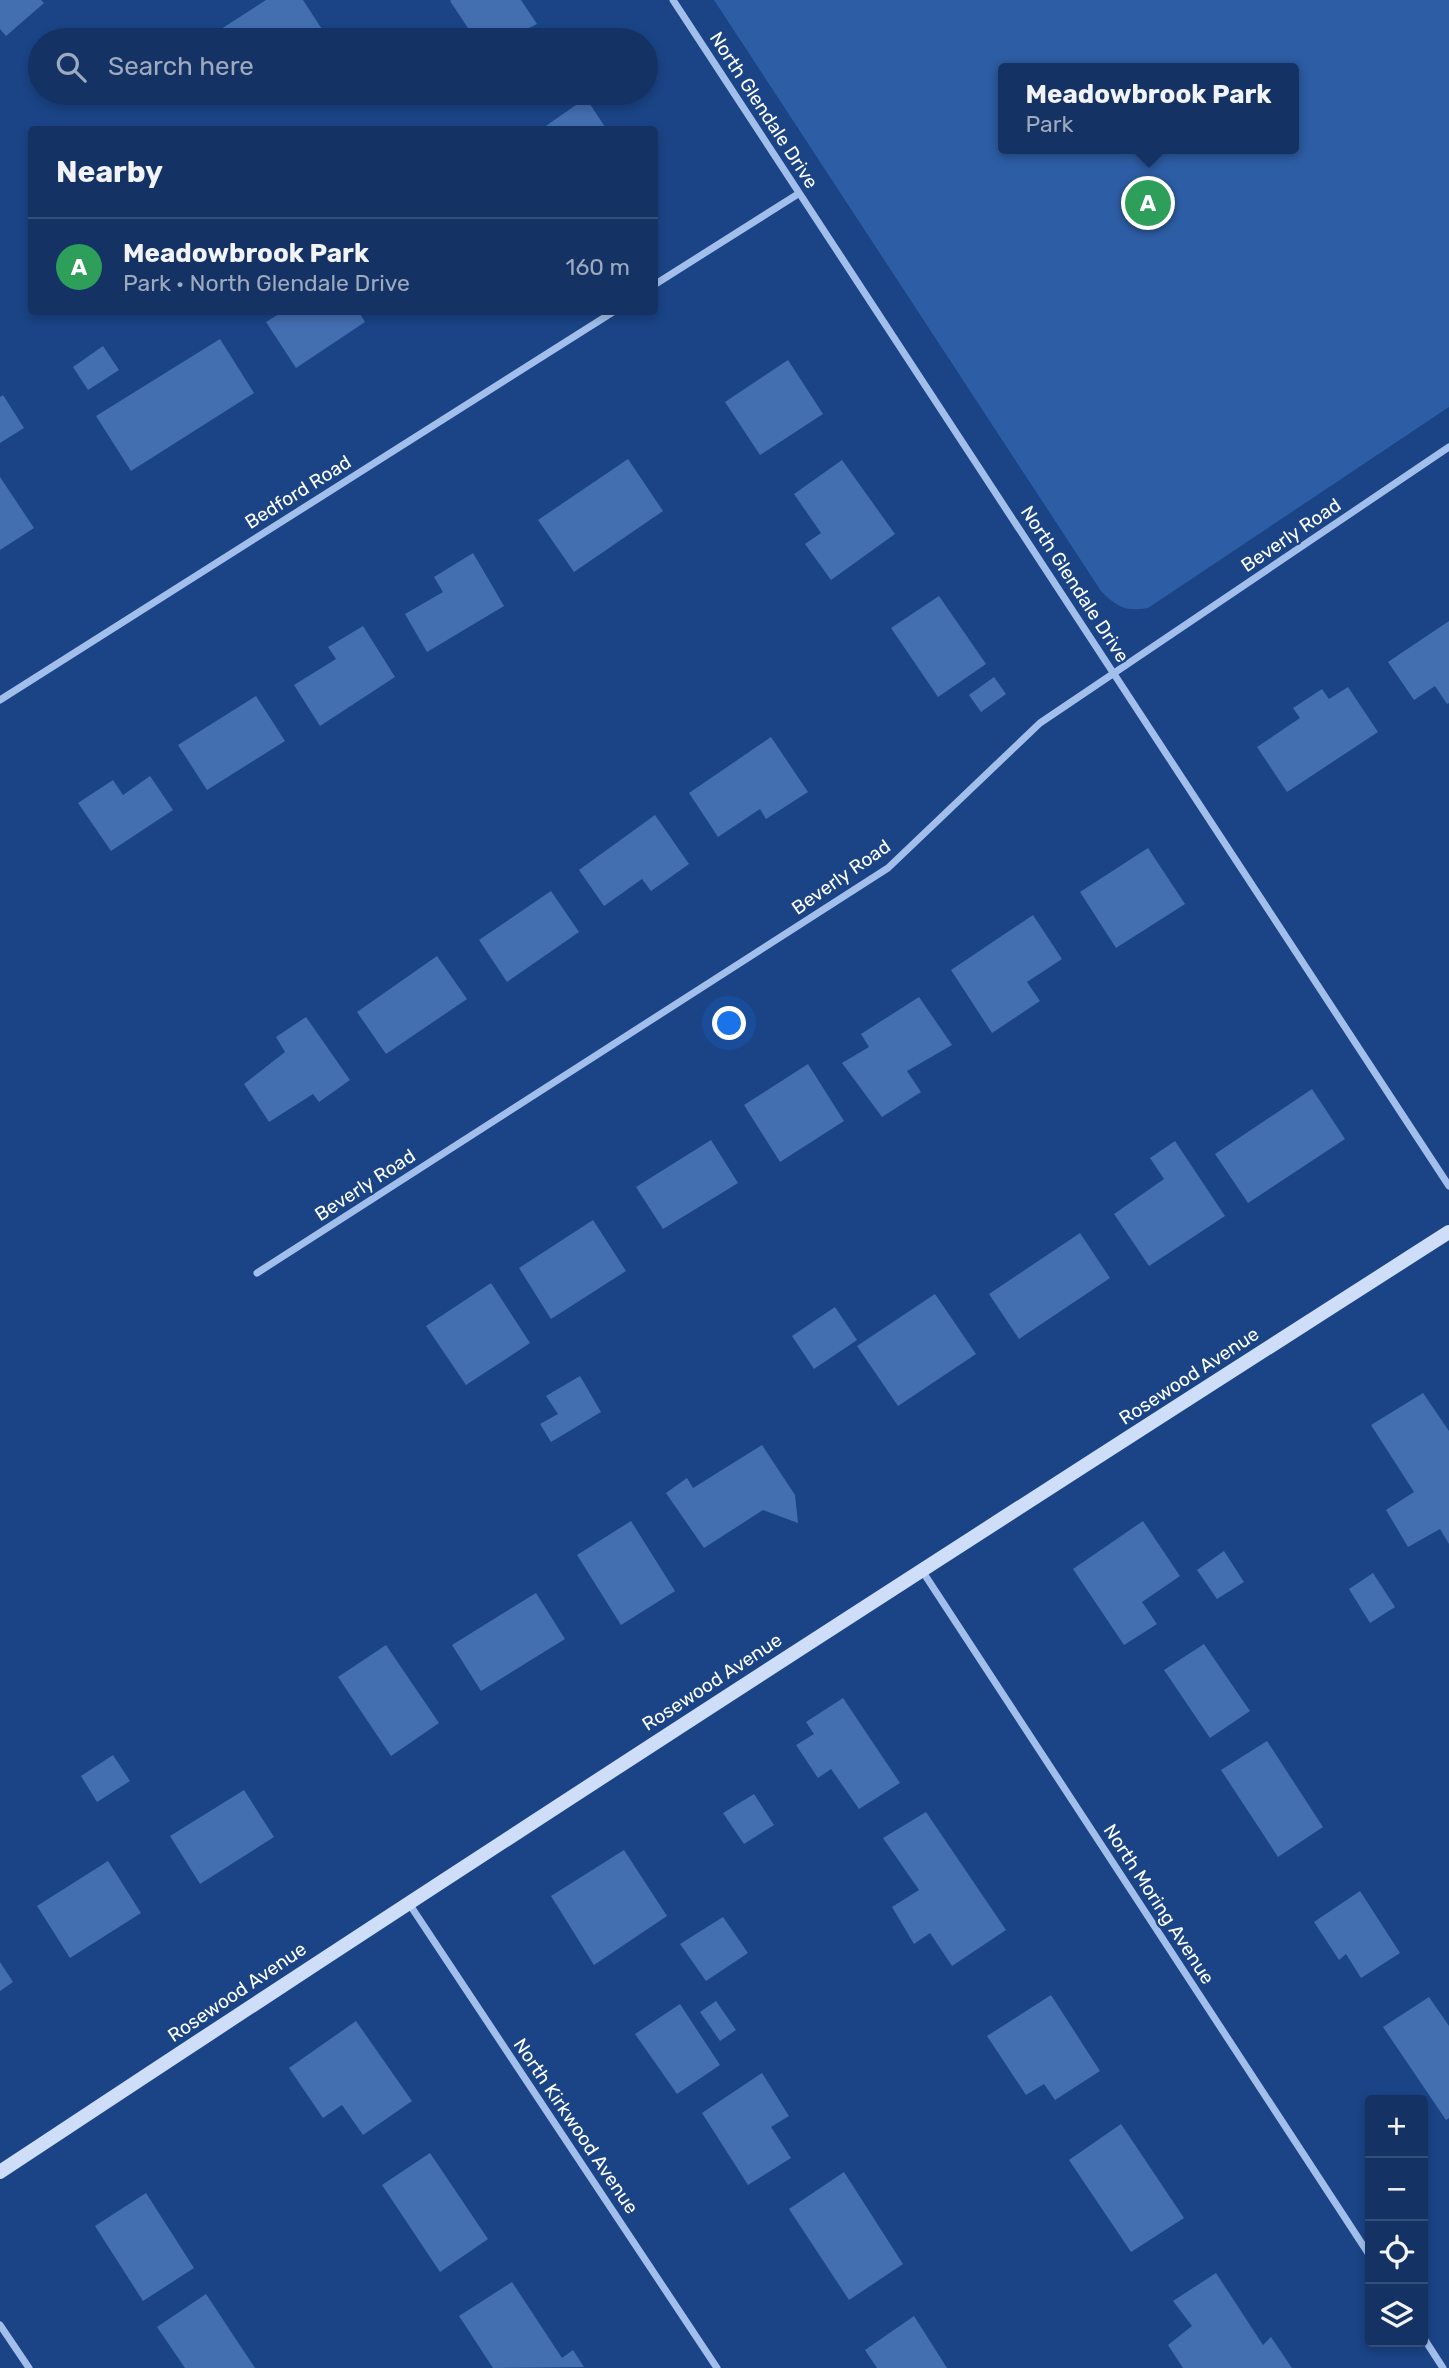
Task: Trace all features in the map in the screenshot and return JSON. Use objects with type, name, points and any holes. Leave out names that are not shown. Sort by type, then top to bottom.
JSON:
[{"type":"street","name":"North Glendale Drive","points":[[673,0],[1449,1186]]},
{"type":"street","points":[[658,282],[798,194]]},
{"type":"street","name":"Bedford Road","points":[[0,700],[608,315]]},
{"type":"street","name":"Beverly Road","points":[[257,1273],[888,868],[1040,723],[1449,447]]},
{"type":"street","name":"Rosewood Avenue","points":[[0,2172],[408,1902],[921,1569],[1449,1232]]},
{"type":"street","name":"North Moring Avenue","points":[[921,1569],[1365,2248]]},
{"type":"street","name":"North Kirkwood Avenue","points":[[408,1902],[717,2368]]},
{"type":"street","points":[[0,2325],[29,2368]]},
{"type":"street","points":[[1428,2345],[1443,2368]]},
{"type":"shaded area","points":[[714,0],[1449,0],[1449,407],[1148,608],[1122,607],[1101,591]]},
{"type":"building","points":[[0,0],[41,0],[44,3],[6,36],[0,29]]},
{"type":"building","points":[[266,0],[303,0],[321,28],[223,28]]},
{"type":"building","points":[[521,0],[537,24],[529,28],[468,28],[450,1]]},
{"type":"building","points":[[576,105],[591,105],[604,126],[546,126]]},
{"type":"building","points":[[277,315],[361,315],[365,322],[296,368],[266,322]]},
{"type":"building","points":[[220,339],[254,393],[131,471],[96,416]]},
{"type":"building","points":[[103,346],[119,370],[88,390],[73,367]]},
{"type":"building","points":[[788,360],[823,414],[760,455],[725,402]]},
{"type":"building","points":[[3,395],[24,428],[0,443],[0,397]]},
{"type":"building","points":[[628,459],[663,511],[574,572],[538,520]]},
{"type":"building","points":[[842,460],[895,534],[831,580],[805,544],[821,533],[794,494]]},
{"type":"building","points":[[0,477],[34,528],[0,550]]},
{"type":"building","points":[[473,553],[504,606],[427,652],[405,614],[443,592],[434,577]]},
{"type":"building","points":[[939,596],[986,664],[938,697],[891,628]]},
{"type":"building","points":[[1449,621],[1449,703],[1447,704],[1435,686],[1414,700],[1388,662]]},
{"type":"building","points":[[363,626],[395,677],[320,726],[294,685],[336,659],[328,647]]},
{"type":"building","points":[[994,677],[1006,694],[981,712],[969,695]]},
{"type":"building","points":[[1348,687],[1378,732],[1287,792],[1257,747],[1300,718],[1293,708],[1322,689],[1329,699]]},
{"type":"building","points":[[256,696],[285,741],[207,790],[178,745]]},
{"type":"building","points":[[771,737],[808,792],[766,819],[760,809],[718,837],[689,793]]},
{"type":"building","points":[[150,776],[173,810],[111,851],[78,803],[113,780],[123,795]]},
{"type":"building","points":[[655,815],[689,864],[651,891],[642,879],[604,906],[579,870]]},
{"type":"building","points":[[1148,848],[1185,904],[1116,948],[1080,892]]},
{"type":"building","points":[[551,891],[579,932],[507,982],[479,940]]},
{"type":"building","points":[[1033,915],[1062,959],[1027,982],[1040,1001],[992,1033],[951,970]]},
{"type":"building","points":[[437,956],[467,999],[386,1054],[357,1012]]},
{"type":"building","points":[[919,997],[952,1045],[907,1071],[921,1092],[882,1117],[842,1063],[869,1047],[861,1034]]},
{"type":"building","points":[[306,1017],[350,1080],[319,1102],[313,1094],[269,1122],[244,1084],[285,1052],[276,1037]]},
{"type":"building","points":[[808,1064],[844,1121],[780,1162],[744,1105]]},
{"type":"building","points":[[1312,1089],[1345,1139],[1248,1203],[1215,1154]]},
{"type":"building","points":[[711,1140],[738,1183],[663,1229],[636,1187]]},
{"type":"building","points":[[1175,1141],[1225,1216],[1149,1266],[1114,1214],[1164,1179],[1150,1158]]},
{"type":"building","points":[[593,1220],[626,1271],[551,1319],[519,1268]]},
{"type":"building","points":[[1080,1233],[1110,1278],[1019,1339],[989,1294]]},
{"type":"building","points":[[491,1283],[530,1343],[466,1385],[426,1326]]},
{"type":"building","points":[[935,1294],[976,1354],[898,1406],[857,1346]]},
{"type":"building","points":[[835,1307],[857,1340],[814,1369],[792,1336]]},
{"type":"building","points":[[580,1376],[601,1412],[551,1442],[540,1424],[558,1414],[546,1396]]},
{"type":"building","points":[[1423,1393],[1449,1431],[1449,1544],[1440,1529],[1408,1547],[1386,1510],[1414,1492],[1371,1425]]},
{"type":"building","points":[[762,1445],[795,1495],[798,1523],[763,1510],[704,1548],[666,1493],[687,1478],[693,1488]]},
{"type":"building","points":[[631,1521],[675,1591],[621,1625],[577,1555]]},
{"type":"building","points":[[1143,1521],[1180,1576],[1142,1602],[1157,1624],[1124,1645],[1073,1569]]},
{"type":"building","points":[[1224,1551],[1244,1582],[1217,1599],[1197,1570]]},
{"type":"building","points":[[1373,1573],[1395,1607],[1370,1623],[1349,1589]]},
{"type":"building","points":[[536,1593],[565,1639],[481,1691],[452,1645]]},
{"type":"building","points":[[1204,1644],[1250,1711],[1210,1738],[1164,1670]]},
{"type":"building","points":[[386,1645],[439,1723],[391,1756],[338,1677]]},
{"type":"building","points":[[843,1698],[900,1783],[859,1809],[831,1769],[818,1778],[796,1745],[814,1734],[806,1722]]},
{"type":"building","points":[[1267,1741],[1323,1827],[1278,1857],[1221,1770]]},
{"type":"building","points":[[113,1755],[130,1781],[97,1802],[81,1776]]},
{"type":"building","points":[[244,1790],[274,1837],[200,1884],[170,1836]]},
{"type":"building","points":[[754,1794],[774,1825],[744,1844],[723,1813]]},
{"type":"building","points":[[926,1812],[1006,1930],[952,1966],[930,1933],[914,1944],[892,1907],[919,1890],[883,1838]]},
{"type":"building","points":[[624,1850],[667,1916],[594,1965],[551,1896]]},
{"type":"building","points":[[108,1861],[141,1913],[70,1958],[37,1906]]},
{"type":"building","points":[[1360,1891],[1400,1953],[1361,1978],[1346,1954],[1339,1960],[1314,1922]]},
{"type":"building","points":[[723,1917],[748,1953],[706,1981],[680,1944]]},
{"type":"building","points":[[0,1962],[13,1982],[0,1991]]},
{"type":"building","points":[[1051,1995],[1100,2071],[1055,2100],[1044,2084],[1026,2095],[987,2036]]},
{"type":"building","points":[[1429,1997],[1449,2026],[1449,2118],[1446,2120],[1383,2027]]},
{"type":"building","points":[[716,2001],[736,2030],[720,2041],[700,2012]]},
{"type":"building","points":[[680,2004],[720,2065],[677,2094],[635,2034]]},
{"type":"building","points":[[356,2021],[412,2101],[363,2135],[342,2105],[323,2118],[289,2068]]},
{"type":"building","points":[[762,2073],[789,2116],[771,2127],[791,2158],[748,2185],[702,2113]]},
{"type":"building","points":[[1121,2124],[1184,2218],[1131,2252],[1069,2160]]},
{"type":"building","points":[[430,2153],[488,2239],[440,2272],[382,2185]]},
{"type":"building","points":[[844,2172],[903,2264],[849,2300],[789,2209]]},
{"type":"building","points":[[146,2193],[194,2268],[143,2301],[95,2226]]},
{"type":"building","points":[[1216,2273],[1263,2345],[1271,2337],[1292,2368],[1183,2368],[1168,2345],[1192,2326],[1173,2301]]},
{"type":"building","points":[[512,2282],[562,2358],[573,2350],[584,2367],[493,2368],[459,2316]]},
{"type":"building","points":[[206,2294],[255,2368],[185,2368],[157,2327]]},
{"type":"building","points":[[914,2316],[947,2368],[877,2368],[865,2350]]},
{"type":"place","name":"Meadowbrook Park","points":[[1148,203]]}]
